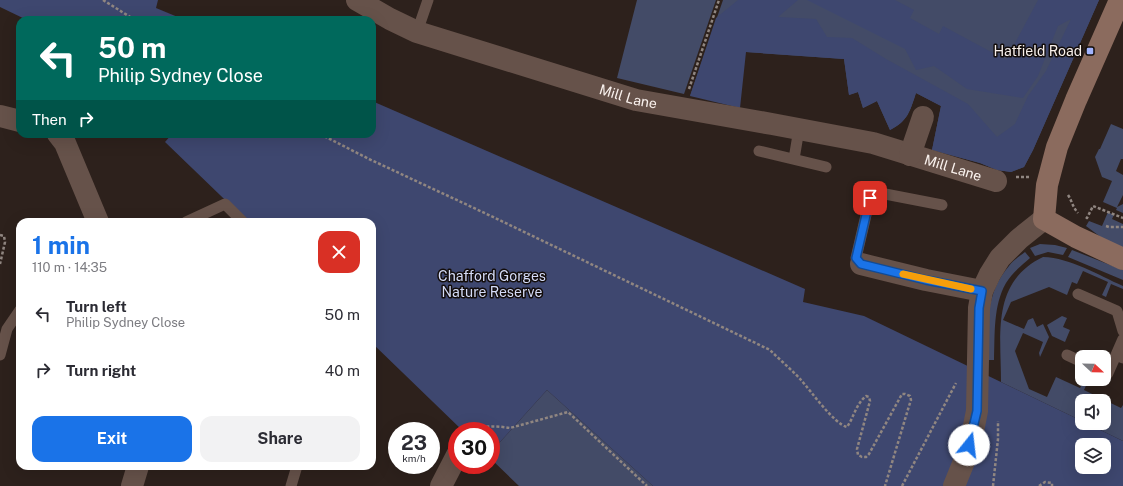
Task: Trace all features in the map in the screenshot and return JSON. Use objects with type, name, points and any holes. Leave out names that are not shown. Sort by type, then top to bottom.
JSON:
[{"type":"street","name":"Mill Lane","points":[[357,0],[390,19],[417,32],[636,100],[873,143],[996,181]]},
{"type":"street","points":[[954,486],[969,445],[977,411],[979,308],[982,291],[1000,258],[1044,219],[1047,185],[1057,147],[1120,0]]},
{"type":"street","points":[[0,116],[16,120]]},
{"type":"street","name":"Mill Lane","points":[[910,155],[923,117]]},
{"type":"street","points":[[61,138],[65,143],[96,218]]},
{"type":"street","points":[[1044,219],[1076,237],[1123,259]]},
{"type":"street","points":[[861,264],[926,280],[982,291]]},
{"type":"street","points":[[132,486],[137,470]]},
{"type":"street","points":[[441,486],[448,473]]},
{"type":"lane","points":[[417,32],[428,0]]},
{"type":"lane","points":[[794,159],[799,129]]},
{"type":"lane","points":[[759,151],[826,168]]},
{"type":"lane","points":[[861,264],[856,258],[870,198],[880,193],[942,205]]},
{"type":"lane","points":[[195,218],[225,204],[239,218]]},
{"type":"lane","points":[[1078,294],[1117,311],[1123,331]]},
{"type":"lane","points":[[0,355],[7,329],[16,316]]},
{"type":"lane","points":[[1111,369],[1120,357],[1123,339]]},
{"type":"lane","points":[[1067,355],[1075,359]]},
{"type":"lane","points":[[291,486],[296,470]]},
{"type":"path","points":[[103,0],[129,16]]},
{"type":"path","points":[[683,108],[719,0]]},
{"type":"path","points":[[328,138],[770,350],[800,379],[831,416],[843,426],[846,427],[849,423],[862,399],[866,396],[869,397],[870,401],[857,450],[858,455],[862,458],[866,457],[868,454],[902,394],[910,396],[911,400],[885,486]]},
{"type":"path","points":[[1065,192],[1078,213],[1087,218],[1093,206],[1123,218]]},
{"type":"path","points":[[1102,224],[1109,228],[1123,227]]},
{"type":"path","points":[[0,235],[4,236],[5,242],[0,264]]},
{"type":"path","points":[[902,486],[956,383]]},
{"type":"path","points":[[500,427],[510,428],[568,412],[647,486]]},
{"type":"path","points":[[993,486],[998,439]]},
{"type":"path","points":[[1039,486],[1045,482],[1052,483],[1052,486]]},
{"type":"shaded area","points":[[637,0],[716,0],[684,94],[617,78]]},
{"type":"shaded area","points":[[723,0],[1099,0],[1033,150],[1024,167],[1011,172],[997,170],[980,163],[932,150],[941,106],[916,93],[908,115],[901,123],[890,130],[877,101],[863,108],[858,92],[849,95],[844,59],[746,52],[690,96]]},
{"type":"shaded area","points":[[1111,124],[1123,129],[1123,159],[1121,159],[1116,171],[1123,175],[1123,195],[1117,207],[1123,204],[1123,213],[1116,210],[1117,208],[1103,202],[1112,181],[1102,177],[1095,157]]},
{"type":"shaded area","points":[[1108,212],[1114,215],[1112,219],[1123,224],[1123,248],[1102,238],[1086,226],[1089,221],[1102,226]]},
{"type":"shaded area","points":[[1040,244],[1055,245],[1067,248],[1063,255],[1048,252],[1035,256],[1030,248]]},
{"type":"shaded area","points":[[1072,250],[1123,270],[1123,280],[1068,257]]},
{"type":"shaded area","points":[[1025,252],[1030,258],[1008,279],[999,301],[995,330],[994,360],[985,360],[989,311],[996,287],[1001,276],[1015,260]]},
{"type":"shaded area","points":[[1043,257],[1064,260],[1123,286],[1123,289],[1111,284],[1106,297],[1102,295],[1108,282],[1083,271],[1077,284],[1072,282],[1067,295],[1049,287],[1011,302],[1003,320],[1024,329],[1028,320],[1033,318],[1037,327],[1043,324],[1049,337],[1040,357],[1039,353],[1043,342],[1023,333],[1015,351],[1029,389],[1047,397],[1056,377],[1080,388],[1081,386],[1086,386],[1084,390],[1092,394],[1075,394],[1075,418],[1001,382],[1000,346],[1002,311],[1014,280],[1026,268]]},
{"type":"shaded area","points":[[1062,316],[1067,318],[1063,327],[1070,330],[1065,342],[1052,336],[1047,325]]},
{"type":"shaded area","points":[[547,390],[653,486],[519,486],[500,468],[500,442]]},
{"type":"shaded area","points":[[1111,403],[1121,408],[1123,405],[1123,441],[1100,430],[1111,430]]},
{"type":"green space","points":[[0,0],[158,0],[156,8],[175,16],[19,16],[0,7]]},
{"type":"green space","points":[[738,0],[798,0],[778,17],[816,19],[827,37],[852,38],[886,59],[968,104],[997,137],[1015,124],[1028,96],[1046,71],[1071,19],[1058,26],[1038,76],[1023,98],[967,89],[934,66],[916,70],[905,49],[807,0],[895,0],[914,10],[910,18],[939,34],[943,26],[1006,60],[1038,0],[1099,0],[1033,150],[1024,167],[1011,172],[997,170],[980,163],[932,150],[941,106],[916,93],[908,115],[901,123],[890,130],[877,101],[863,108],[858,92],[849,95],[844,59],[746,52],[740,108],[690,96],[716,18]]},
{"type":"green space","name":"Chafford Gorges Nature Reserve","points":[[376,103],[805,289],[803,302],[864,316],[1075,418],[1075,430],[1100,430],[1123,441],[1123,486],[653,486],[547,390],[500,442],[500,422],[454,422],[376,347],[376,218],[244,218],[165,142],[168,138],[376,138]]},
{"type":"slow traffic","points":[[903,274],[971,289]]},
{"type":"place","name":"Hatfield Road","points":[[1090,51]]},
{"type":"route","points":[[870,198],[856,258],[861,264],[926,280],[982,291],[979,308],[977,411],[969,445]]}]
